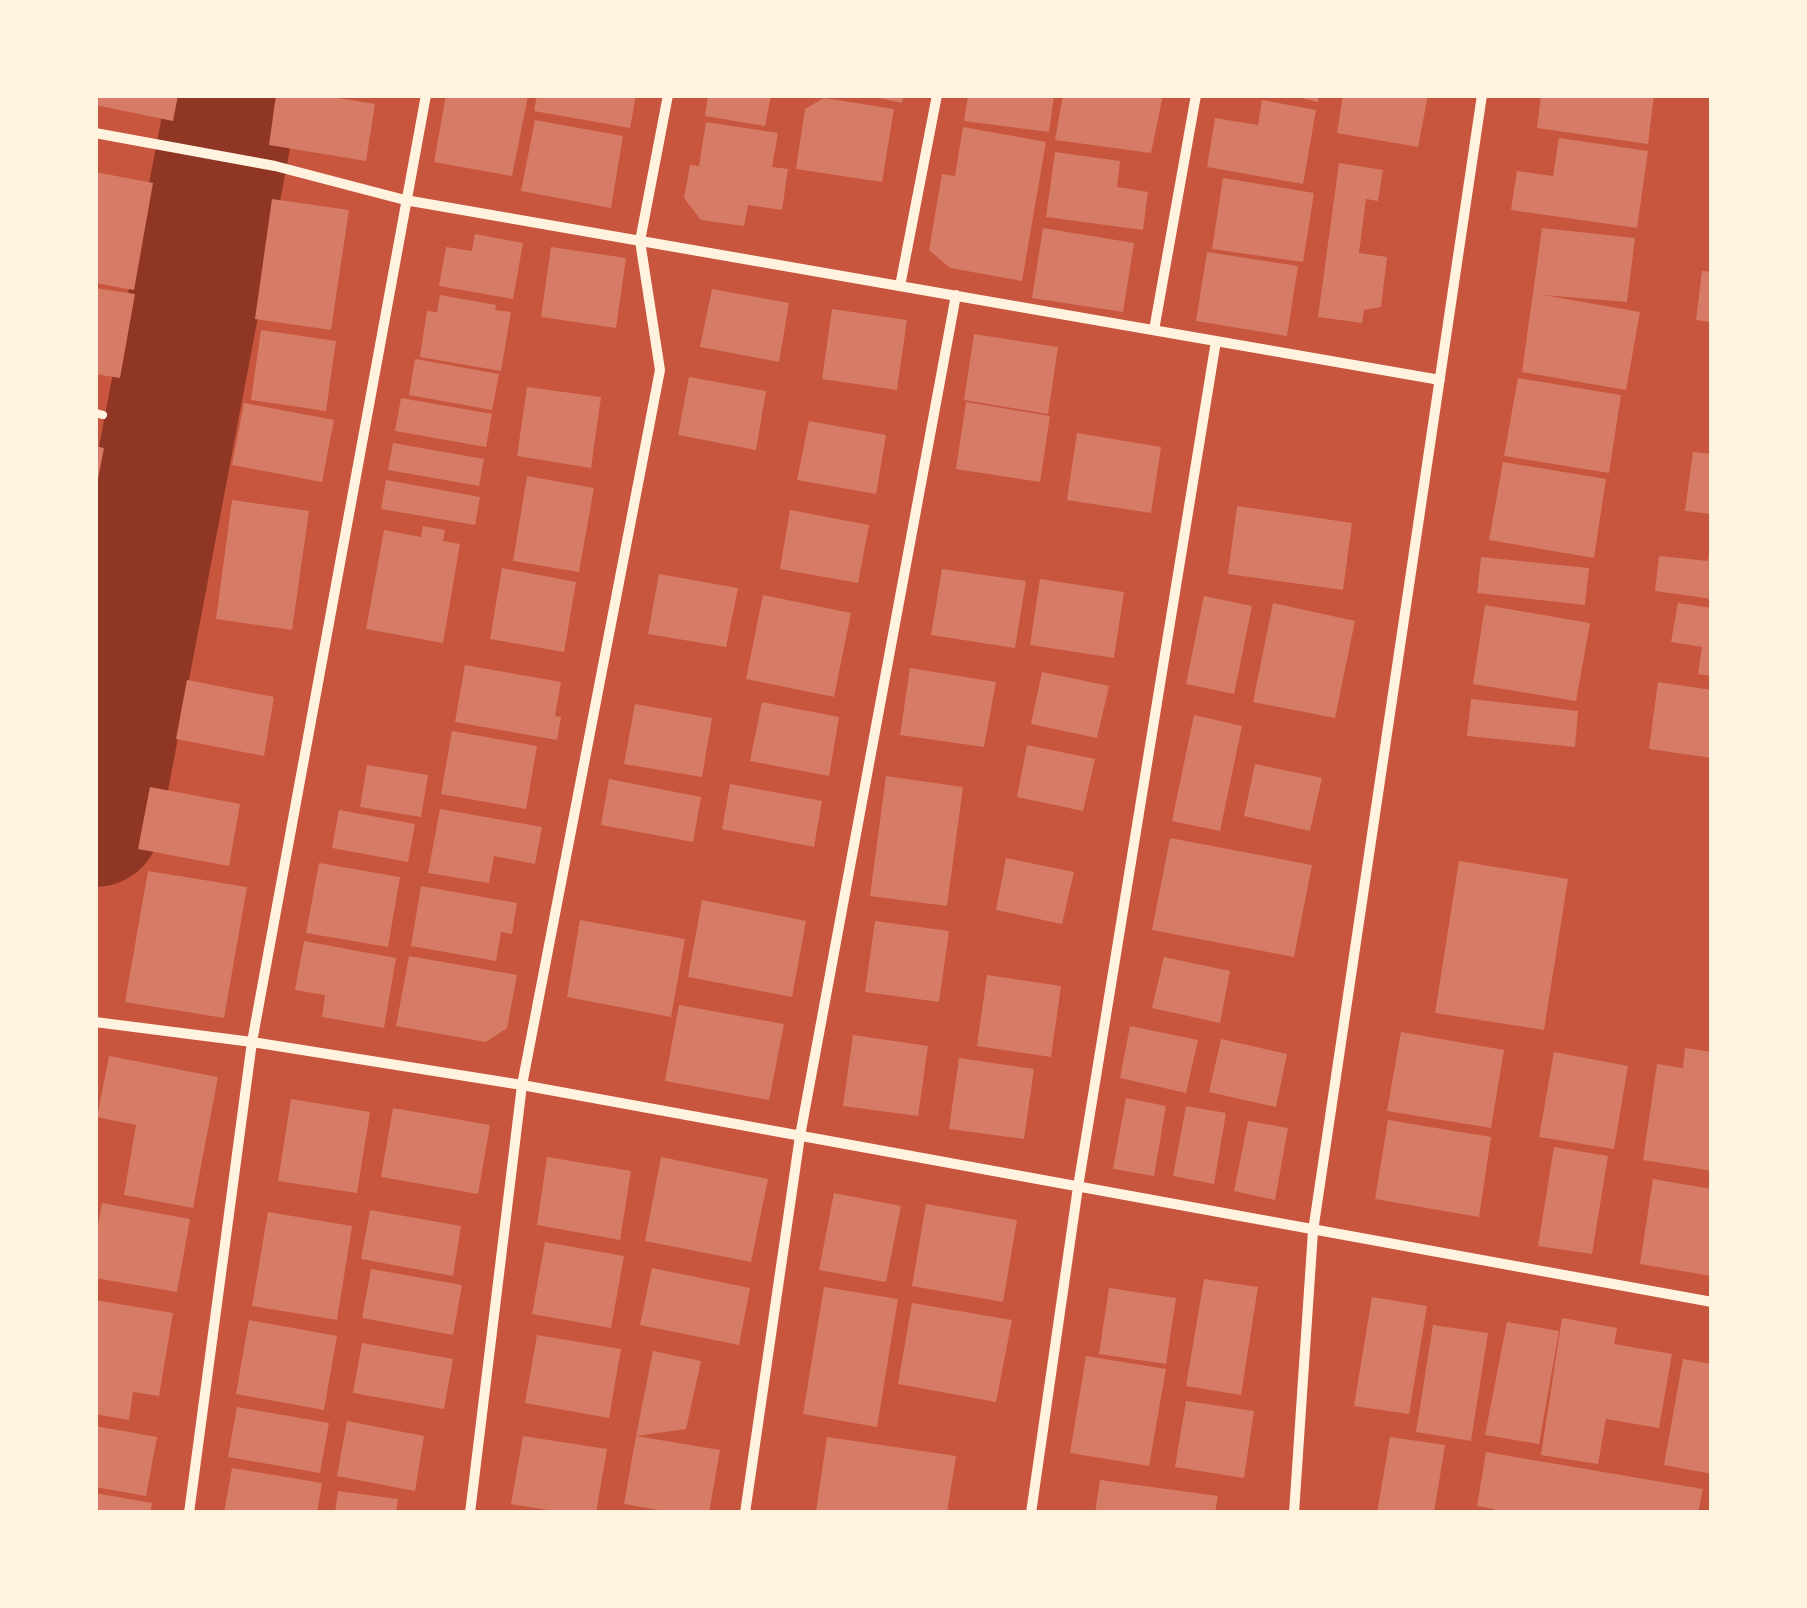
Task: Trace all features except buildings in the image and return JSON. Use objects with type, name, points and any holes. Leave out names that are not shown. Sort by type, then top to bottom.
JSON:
[{"type":"street","points":[[188,1513],[252,1042],[426,95]]},
{"type":"street","points":[[470,1513],[522,1086],[660,370],[640,241],[668,95]]},
{"type":"street","points":[[900,286],[937,95]]},
{"type":"street","points":[[1154,330],[1196,95]]},
{"type":"street","points":[[1294,1513],[1314,1231],[1482,95]]},
{"type":"street","points":[[95,133],[275,166],[406,200],[1440,380]]},
{"type":"street","points":[[745,1513],[800,1136],[956,295]]},
{"type":"street","points":[[1031,1513],[1078,1188],[1216,341]]},
{"type":"street","points":[[96,1023],[252,1042],[522,1086],[1712,1302]]},
{"type":"waterway","points":[[95,821],[233,95]]}]
